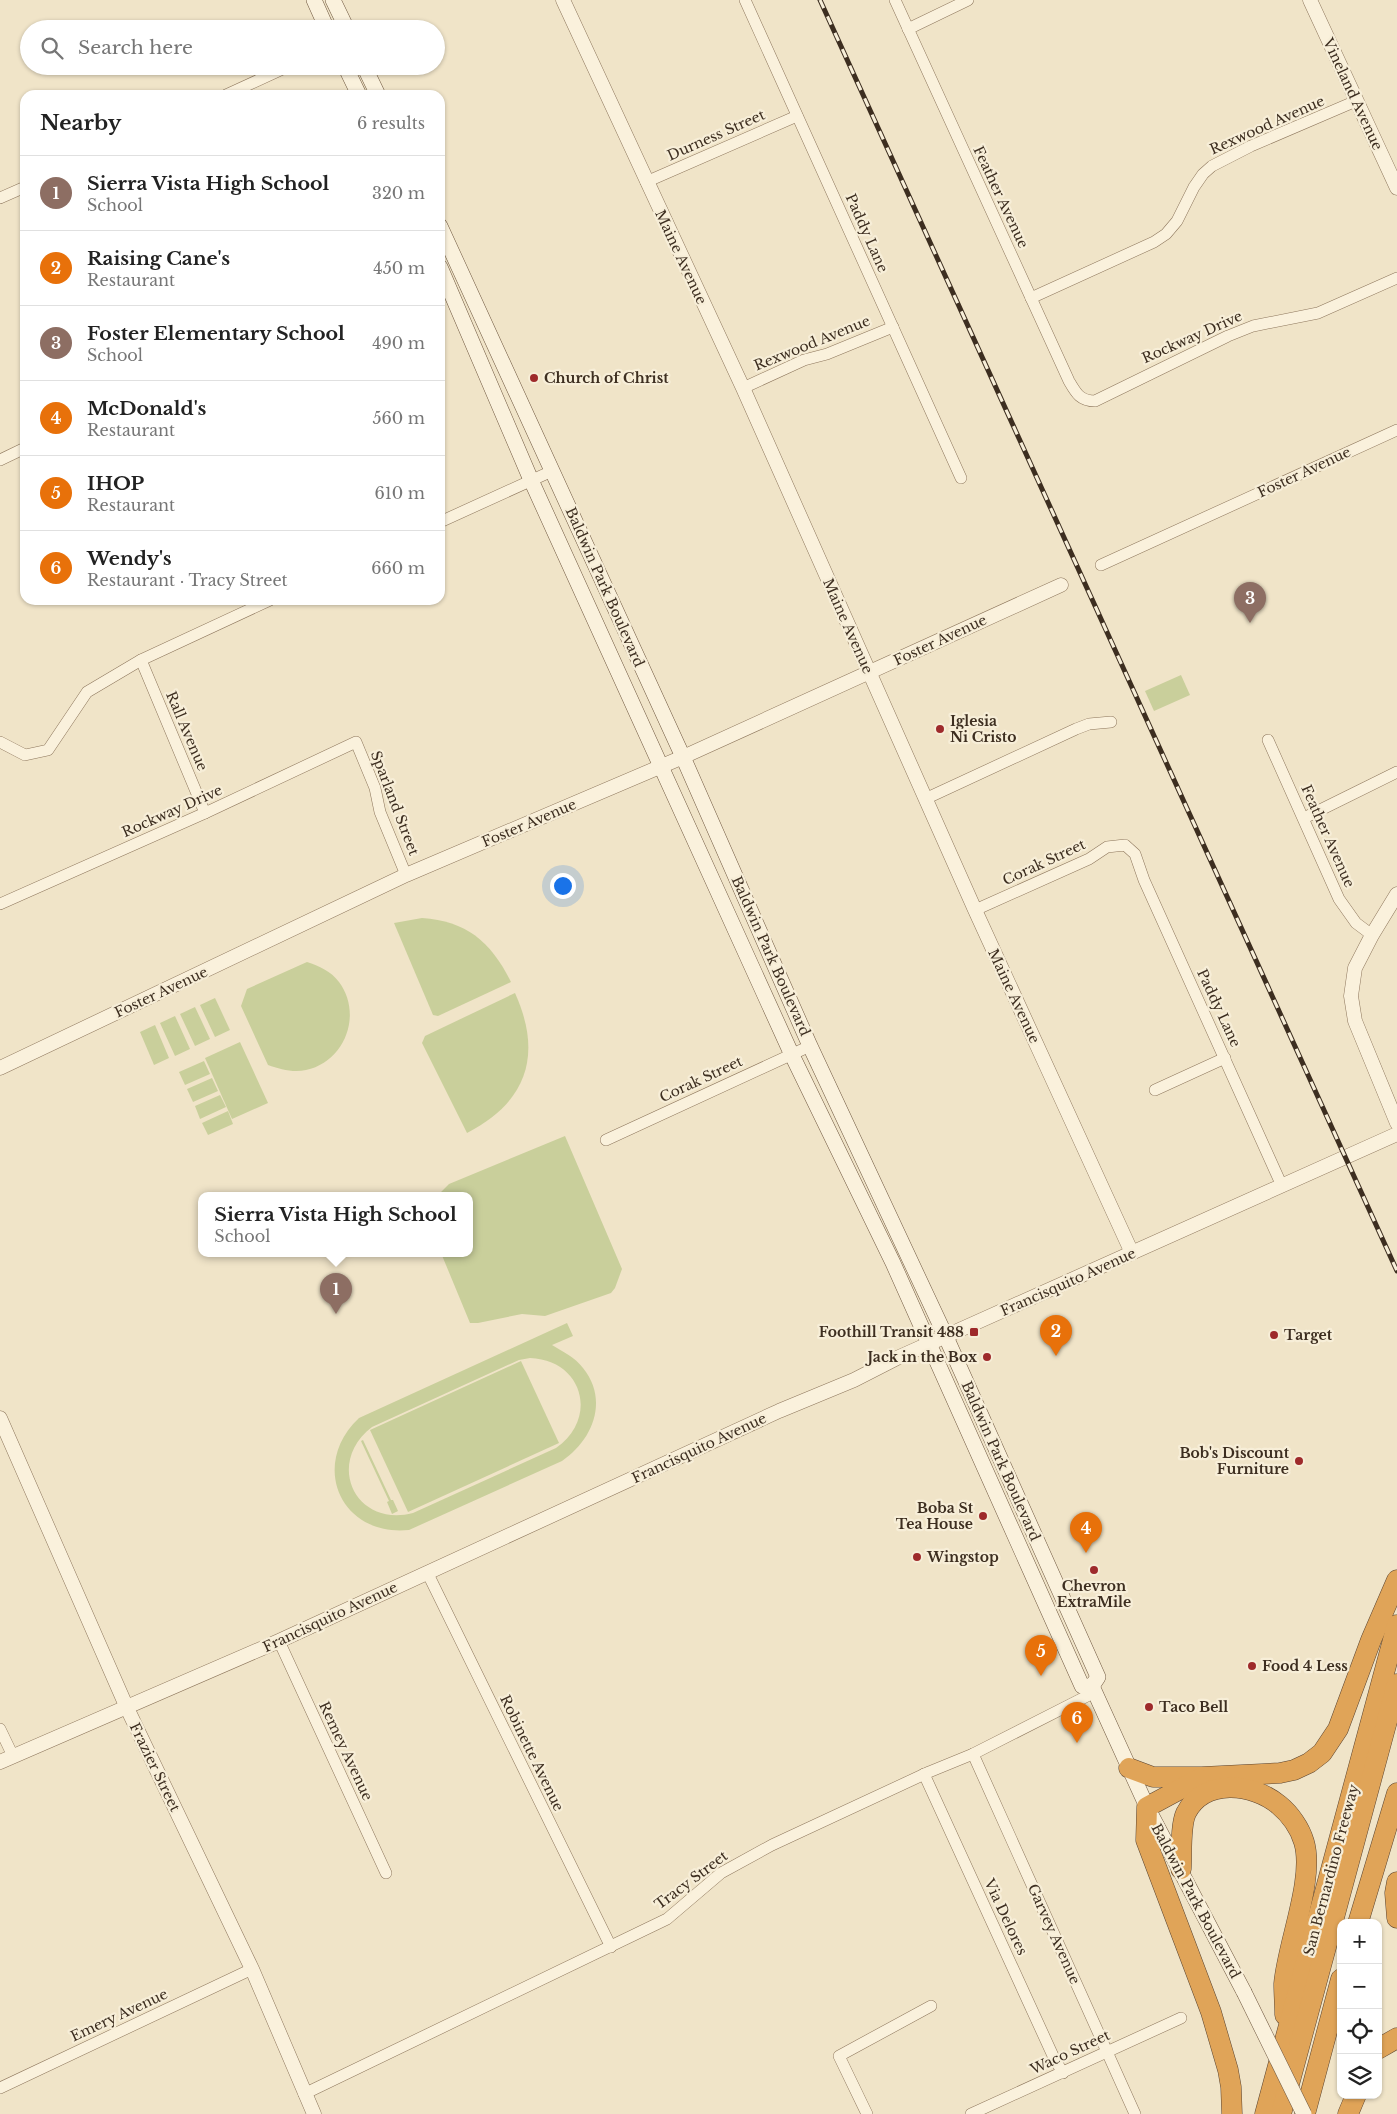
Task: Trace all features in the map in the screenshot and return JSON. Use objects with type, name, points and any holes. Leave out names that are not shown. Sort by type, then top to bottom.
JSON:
[{"type":"highway","points":[[1129,1768],[1153,1778],[1202,1777],[1264,1775],[1294,1770],[1309,1763],[1322,1753],[1331,1741],[1344,1715],[1371,1640],[1397,1580]]},
{"type":"highway","name":"San Bernardino Freeway","points":[[1265,2114],[1397,1625]]},
{"type":"highway","points":[[1281,2114],[1397,1684]]},
{"type":"highway","points":[[1202,1777],[1147,1807],[1146,1840],[1216,2031],[1231,2087],[1232,2114]]},
{"type":"highway","points":[[1181,1869],[1182,1829],[1187,1812],[1202,1796],[1219,1788],[1253,1790],[1267,1797],[1280,1805],[1298,1828],[1304,1843],[1306,1864],[1284,1984],[1286,2036]]},
{"type":"highway","points":[[1359,1919],[1397,1793]]},
{"type":"highway","points":[[1397,1882],[1395,1893],[1397,1918]]},
{"type":"highway","points":[[1305,2114],[1337,1992]]},
{"type":"highway","points":[[1382,2047],[1397,2038]]},
{"type":"highway","points":[[1348,2114],[1354,2099]]},
{"type":"main road","points":[[314,0],[323,20]]},
{"type":"main road","points":[[334,0],[343,20]]},
{"type":"main road","points":[[349,75],[356,90]]},
{"type":"main road","points":[[368,75],[376,90]]},
{"type":"main road","name":"Baldwin Park Boulevard","points":[[447,258],[552,471],[683,757],[810,1046],[946,1337],[1098,1678],[1094,1689],[1147,1807],[1181,1869],[1305,2114]]},
{"type":"main road","name":"Baldwin Park Boulevard","points":[[445,279],[531,480],[791,1053],[893,1263],[1082,1686],[1094,1689]]},
{"type":"main road","points":[[988,1476],[998,1483],[1030,1525]]},
{"type":"street","name":"Maine Avenue","points":[[563,0],[743,388],[925,799],[1132,1253]]},
{"type":"street","name":"Paddy Lane","points":[[745,0],[961,478]]},
{"type":"street","name":"Feather Avenue","points":[[895,0],[1069,381],[1080,398],[1087,401]]},
{"type":"street","points":[[908,29],[968,0]]},
{"type":"street","name":"Vineland Avenue","points":[[1310,0],[1397,188]]},
{"type":"street","points":[[237,90],[269,75]]},
{"type":"street","name":"Rexwood Avenue","points":[[1031,298],[1154,242],[1166,234],[1186,207],[1203,174],[1212,166],[1242,150],[1356,101]]},
{"type":"street","name":"Durness Street","points":[[646,182],[797,116]]},
{"type":"street","points":[[0,198],[20,189]]},
{"type":"street","name":"Rockway Drive","points":[[1087,401],[1095,401],[1228,336],[1253,326],[1318,313],[1397,278]]},
{"type":"street","name":"Rexwood Avenue","points":[[743,388],[804,360],[827,354],[893,327]]},
{"type":"street","name":"Foster Avenue","points":[[1101,565],[1397,430]]},
{"type":"street","points":[[0,460],[20,450]]},
{"type":"street","points":[[445,520],[552,471]]},
{"type":"street","name":"Foster Avenue","points":[[0,1068],[406,875],[683,757],[1062,585]]},
{"type":"street","points":[[0,742],[25,755],[48,750],[87,692],[141,660],[259,605]]},
{"type":"street","name":"Rall Avenue","points":[[141,660],[205,813]]},
{"type":"street","points":[[925,799],[1076,729],[1089,724],[1111,722]]},
{"type":"street","name":"Feather Avenue","points":[[1268,740],[1339,899],[1356,923],[1372,935]]},
{"type":"street","name":"Rockway Drive","points":[[0,904],[205,813],[356,742]]},
{"type":"street","name":"Sparland Street","points":[[356,742],[375,788],[380,812],[406,875]]},
{"type":"street","points":[[1304,818],[1397,772]]},
{"type":"street","name":"Paddy Lane","points":[[1125,845],[1135,854],[1144,880],[1282,1186]]},
{"type":"street","name":"Corak Street","points":[[975,910],[1089,859],[1106,847],[1125,845]]},
{"type":"street","points":[[1397,894],[1372,935],[1355,968],[1352,982],[1352,1009],[1363,1041],[1397,1123]]},
{"type":"street","name":"Corak Street","points":[[606,1140],[791,1053],[810,1046]]},
{"type":"street","points":[[1155,1090],[1225,1058]]},
{"type":"street","name":"Francisquito Avenue","points":[[0,1762],[279,1641],[779,1411],[854,1380],[1397,1134]]},
{"type":"street","name":"Frazier Street","points":[[0,1418],[127,1708],[252,1969],[314,2114]]},
{"type":"street","name":"Robinette Avenue","points":[[427,1572],[611,1947]]},
{"type":"street","name":"Remey Avenue","points":[[279,1641],[386,1873]]},
{"type":"street","name":"Tracy Street","points":[[304,2094],[391,2050],[667,1919],[721,1873],[772,1844],[924,1774],[973,1754],[1094,1689]]},
{"type":"street","points":[[0,1729],[13,1756]]},
{"type":"street","name":"Garvey Avenue","points":[[973,1754],[1135,2114]]},
{"type":"street","name":"Via Delores","points":[[924,1774],[1050,2049],[1063,2072]]},
{"type":"street","name":"Emery Avenue","points":[[0,2088],[252,1969]]},
{"type":"street","points":[[867,2114],[839,2056],[931,2006]]},
{"type":"street","name":"Waco Street","points":[[972,2114],[1106,2051],[1182,2018]]},
{"type":"green space","points":[[1181,675],[1190,695],[1154,711],[1145,691]]},
{"type":"green space","points":[[422,918],[452,924],[476,936],[495,956],[511,982],[438,1016],[433,1015],[394,923]]},
{"type":"green space","points":[[307,962],[329,972],[339,982],[346,995],[349,1008],[349,1022],[346,1035],[340,1047],[331,1057],[320,1065],[306,1070],[291,1071],[268,1065],[241,1006],[247,989]]},
{"type":"green space","points":[[515,993],[528,1037],[528,1056],[524,1075],[516,1091],[504,1107],[487,1121],[467,1133],[422,1043],[425,1036]]},
{"type":"green space","points":[[215,998],[230,1030],[215,1037],[200,1005]]},
{"type":"green space","points":[[195,1007],[210,1039],[195,1046],[180,1014]]},
{"type":"green space","points":[[175,1016],[190,1049],[175,1056],[160,1023]]},
{"type":"green space","points":[[155,1025],[169,1058],[154,1065],[140,1032]]},
{"type":"green space","points":[[240,1042],[268,1103],[232,1119],[205,1058]]},
{"type":"green space","points":[[204,1061],[210,1074],[185,1085],[179,1072]]},
{"type":"green space","points":[[212,1078],[218,1091],[193,1102],[187,1089]]},
{"type":"green space","points":[[220,1095],[226,1107],[200,1119],[195,1106]]},
{"type":"green space","points":[[228,1111],[233,1124],[208,1135],[202,1123]]},
{"type":"green space","points":[[565,1136],[622,1269],[615,1288],[611,1293],[545,1316],[522,1314],[470,1323],[443,1257],[473,1257],[473,1192],[441,1192],[449,1184]]},
{"type":"green space","points":[[567,1323],[573,1336],[552,1345],[580,1364],[591,1380],[595,1393],[594,1419],[589,1431],[573,1452],[562,1461],[409,1530],[385,1529],[365,1522],[350,1510],[340,1494],[335,1476],[336,1456],[344,1437],[359,1418]],"holes":[[[530,1358],[548,1361],[562,1369],[573,1379],[579,1392],[581,1407],[578,1422],[569,1436],[556,1448],[413,1513],[393,1515],[376,1511],[362,1502],[353,1489],[349,1474],[350,1458],[358,1442],[372,1427],[519,1360]]]},
{"type":"green space","points":[[521,1361],[559,1443],[408,1512],[370,1430]]},
{"type":"green space","points":[[363,1440],[398,1511],[392,1514],[387,1502],[389,1501],[361,1441]]},
{"type":"railway","points":[[820,0],[1397,1271]]},
{"type":"place","name":"Church of Christ","points":[[534,378]]},
{"type":"place","name":"Foster Elementary School","points":[[1250,623]]},
{"type":"place","name":"Iglesia Ni Cristo","points":[[940,729]]},
{"type":"place","name":"Sierra Vista High School","points":[[336,1314]]},
{"type":"place","name":"Foothill Transit 488","points":[[974,1332]]},
{"type":"place","name":"Target","points":[[1274,1335]]},
{"type":"place","name":"Raising Cane's","points":[[1056,1356]]},
{"type":"place","name":"Jack in the Box","points":[[987,1357]]},
{"type":"place","name":"Bob's Discount Furniture","points":[[1299,1461]]},
{"type":"place","name":"Boba St Tea House","points":[[983,1516]]},
{"type":"place","name":"McDonald's","points":[[1086,1553]]},
{"type":"place","name":"Wingstop","points":[[917,1557]]},
{"type":"place","name":"Chevron ExtraMile","points":[[1094,1570]]},
{"type":"place","name":"Food 4 Less","points":[[1252,1666]]},
{"type":"place","name":"IHOP","points":[[1041,1676]]},
{"type":"place","name":"Taco Bell","points":[[1149,1707]]},
{"type":"place","name":"Wendy's","points":[[1077,1743]]}]
